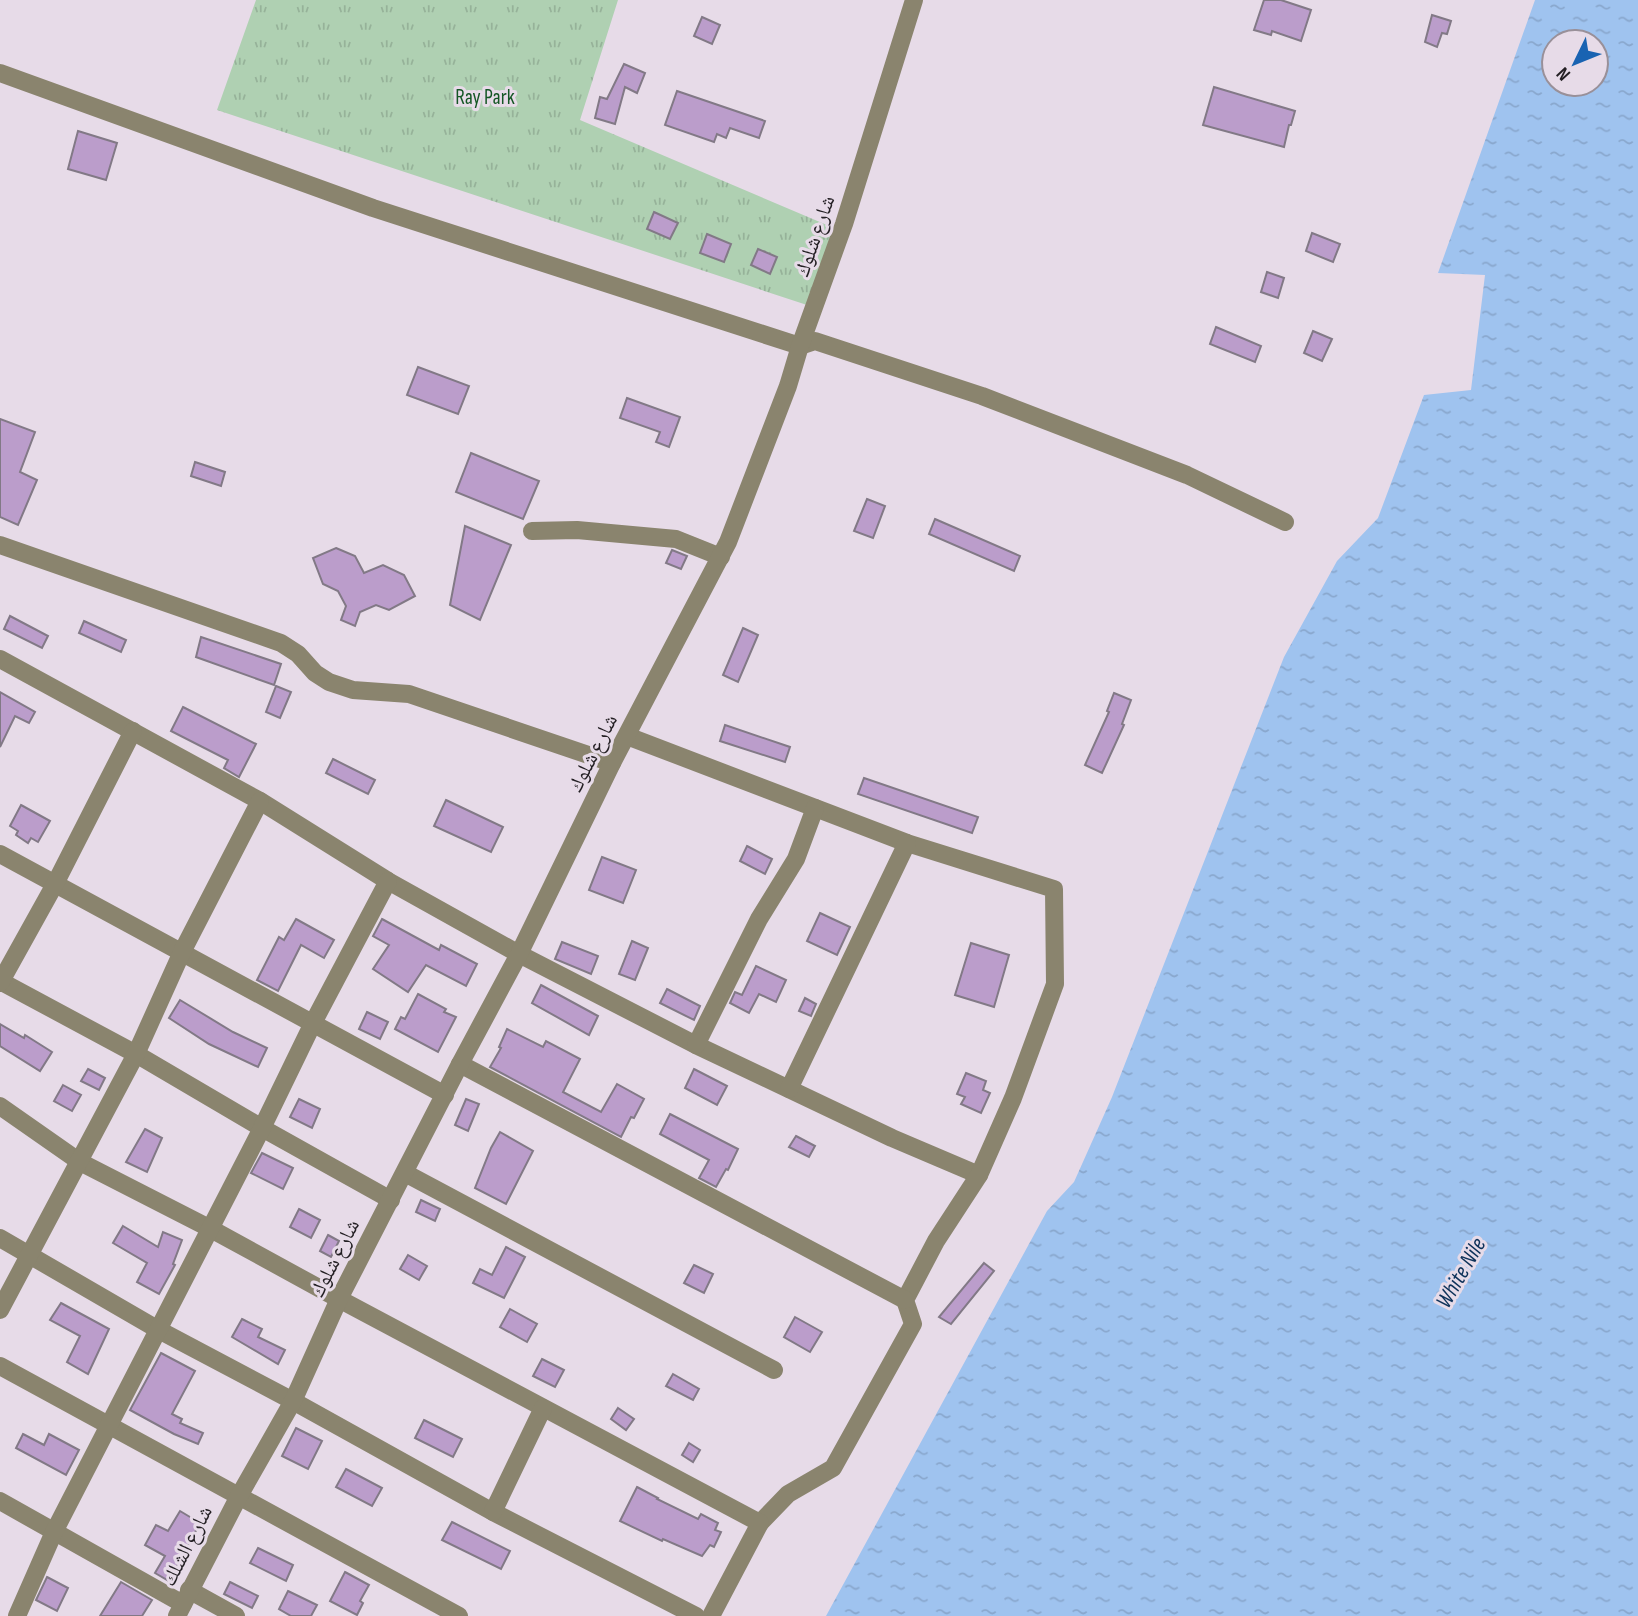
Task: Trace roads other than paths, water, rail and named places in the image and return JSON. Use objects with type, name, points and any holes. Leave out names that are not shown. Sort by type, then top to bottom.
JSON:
[{"type":"street","name":"شارع شلوك","points":[[239,1496],[293,1401],[340,1299],[519,954],[612,763],[729,541],[788,386],[844,225],[914,0]]},
{"type":"street","points":[[0,73],[373,208],[800,346],[815,341],[982,396],[1187,475],[1285,522]]},
{"type":"street","points":[[532,531],[577,530],[676,539],[720,557]]},
{"type":"street","points":[[0,545],[281,643],[298,654],[315,673],[329,682],[353,690],[409,694],[612,763]]},
{"type":"street","points":[[1,662],[260,801],[388,881],[519,954],[696,1045],[892,1138],[978,1175]]},
{"type":"street","points":[[133,731],[55,884],[0,982],[136,1054],[391,1200]]},
{"type":"street","points":[[627,736],[906,843],[1055,889],[1055,984],[1013,1098],[978,1175],[936,1241],[905,1300]]},
{"type":"street","points":[[0,1310],[136,1054],[182,952],[260,801]]},
{"type":"street","points":[[696,1045],[759,919],[796,859],[815,808]]},
{"type":"street","points":[[789,1089],[906,843]]},
{"type":"street","points":[[0,854],[444,1095]]},
{"type":"street","points":[[17,1616],[54,1532],[388,881]]},
{"type":"street","points":[[460,1065],[905,1300],[913,1325],[833,1468],[788,1494],[760,1522],[711,1616]]},
{"type":"street","points":[[0,1106],[80,1161],[760,1522]]},
{"type":"street","points":[[405,1173],[774,1370]]},
{"type":"street","points":[[0,1238],[158,1329],[493,1512],[696,1616]]},
{"type":"street","points":[[0,1366],[459,1616]]},
{"type":"street","points":[[493,1512],[543,1408]]},
{"type":"street","name":"شارع الشلك","points":[[183,1603],[239,1496]]},
{"type":"street","points":[[0,1501],[183,1603],[236,1616]]},
{"type":"water","name":"White Nile","points":[[1535,0],[1638,0],[1638,1616],[826,1616],[1047,1211],[1074,1182],[1112,1097],[1284,657],[1337,561],[1378,518],[1424,395],[1471,390],[1485,275],[1438,273]]},
{"type":"park label","name":"Ray Park","points":[[485,97]]}]
